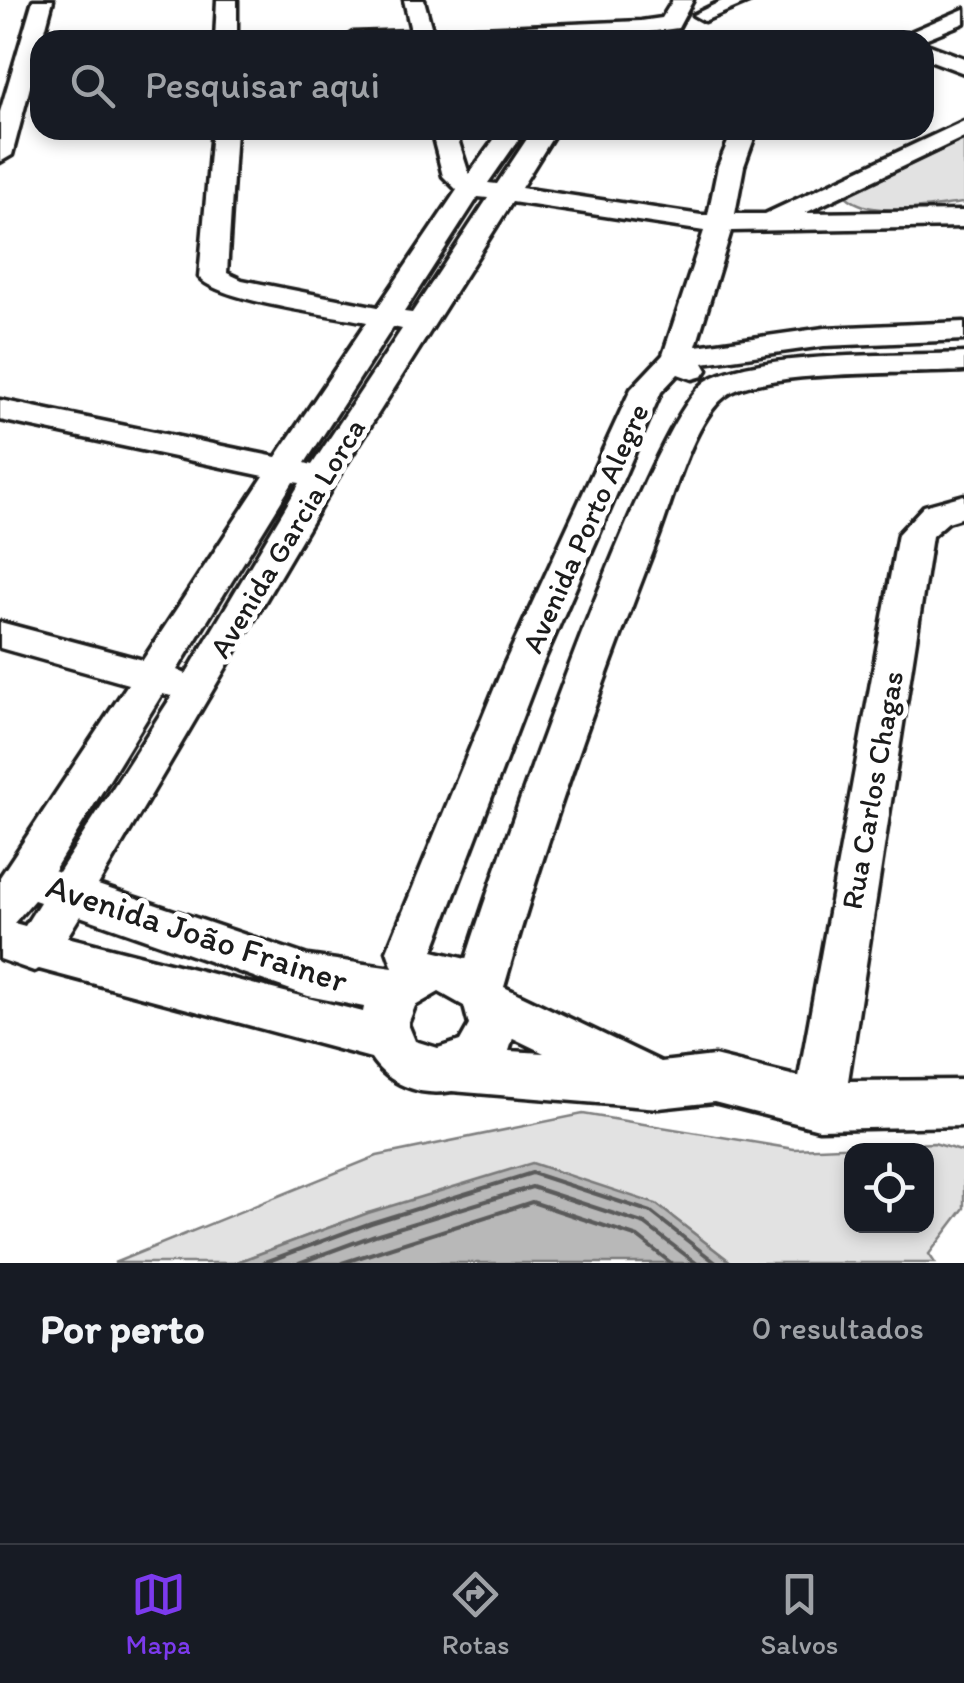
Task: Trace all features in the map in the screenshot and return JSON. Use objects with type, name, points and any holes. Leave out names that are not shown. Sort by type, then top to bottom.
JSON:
[{"type":"street","points":[[35,30],[43,0]]},
{"type":"street","points":[[226,30],[227,0]]},
{"type":"street","points":[[414,0],[421,30]]},
{"type":"street","points":[[596,0],[604,30]]},
{"type":"street","points":[[636,30],[670,22],[683,0]]},
{"type":"street","points":[[685,30],[698,24],[707,7],[743,0]]},
{"type":"street","points":[[927,30],[964,15]]},
{"type":"street","points":[[934,54],[964,66]]},
{"type":"street","points":[[0,57],[27,62],[0,155]]},
{"type":"street","points":[[768,221],[964,128]]},
{"type":"street","points":[[223,140],[212,277],[234,287],[402,319]]},
{"type":"street","points":[[447,140],[456,176],[487,190],[720,223],[964,219]]},
{"type":"street","name":"Avenida Garcia Lorca","points":[[9,885],[284,470],[402,319],[487,190],[510,140]]},
{"type":"street","name":"Avenida Garcia Lorca","points":[[487,190],[535,140]]},
{"type":"street","points":[[677,358],[720,223],[731,166],[741,140]]},
{"type":"street","name":"Avenida Garcia Lorca","points":[[17,945],[70,896],[198,688],[321,477],[402,319]]},
{"type":"street","points":[[677,358],[824,338],[964,331]]},
{"type":"street","points":[[677,358],[716,388],[772,372],[964,362]]},
{"type":"street","name":"Avenida Porto Alegre","points":[[407,983],[410,951],[523,665],[648,389],[677,358]]},
{"type":"street","name":"Avenida Porto Alegre","points":[[485,996],[503,908],[616,598],[684,430],[716,388]]},
{"type":"street","points":[[0,410],[321,477]]},
{"type":"street","name":"Rua Carlos Chagas","points":[[819,1105],[915,534],[926,519],[964,506]]},
{"type":"street","points":[[0,635],[198,688]]},
{"type":"street","name":"Avenida João Frainer","points":[[9,885],[70,896],[308,976],[407,983]]},
{"type":"street","name":"Avenida João Frainer","points":[[17,945],[387,1040]]},
{"type":"street","points":[[659,1085],[485,996],[452,973],[407,983],[383,1018],[387,1040],[395,1052],[417,1068],[659,1085],[714,1079],[819,1105],[964,1104]]},
{"type":"street","points":[[453,1069],[471,1060],[489,1041],[493,1028],[485,996]]},
{"type":"shaded area","points":[[964,139],[964,203],[886,210],[871,208],[846,196]]},
{"type":"shaded area","points":[[583,1114],[794,1149],[844,1147],[844,1233],[934,1233],[934,1143],[964,1152],[964,1208],[929,1254],[935,1263],[732,1263],[656,1204],[368,1213],[234,1263],[114,1263],[377,1156]]},
{"type":"water","points":[[532,1163],[656,1204],[732,1263],[235,1263],[368,1213]]}]
